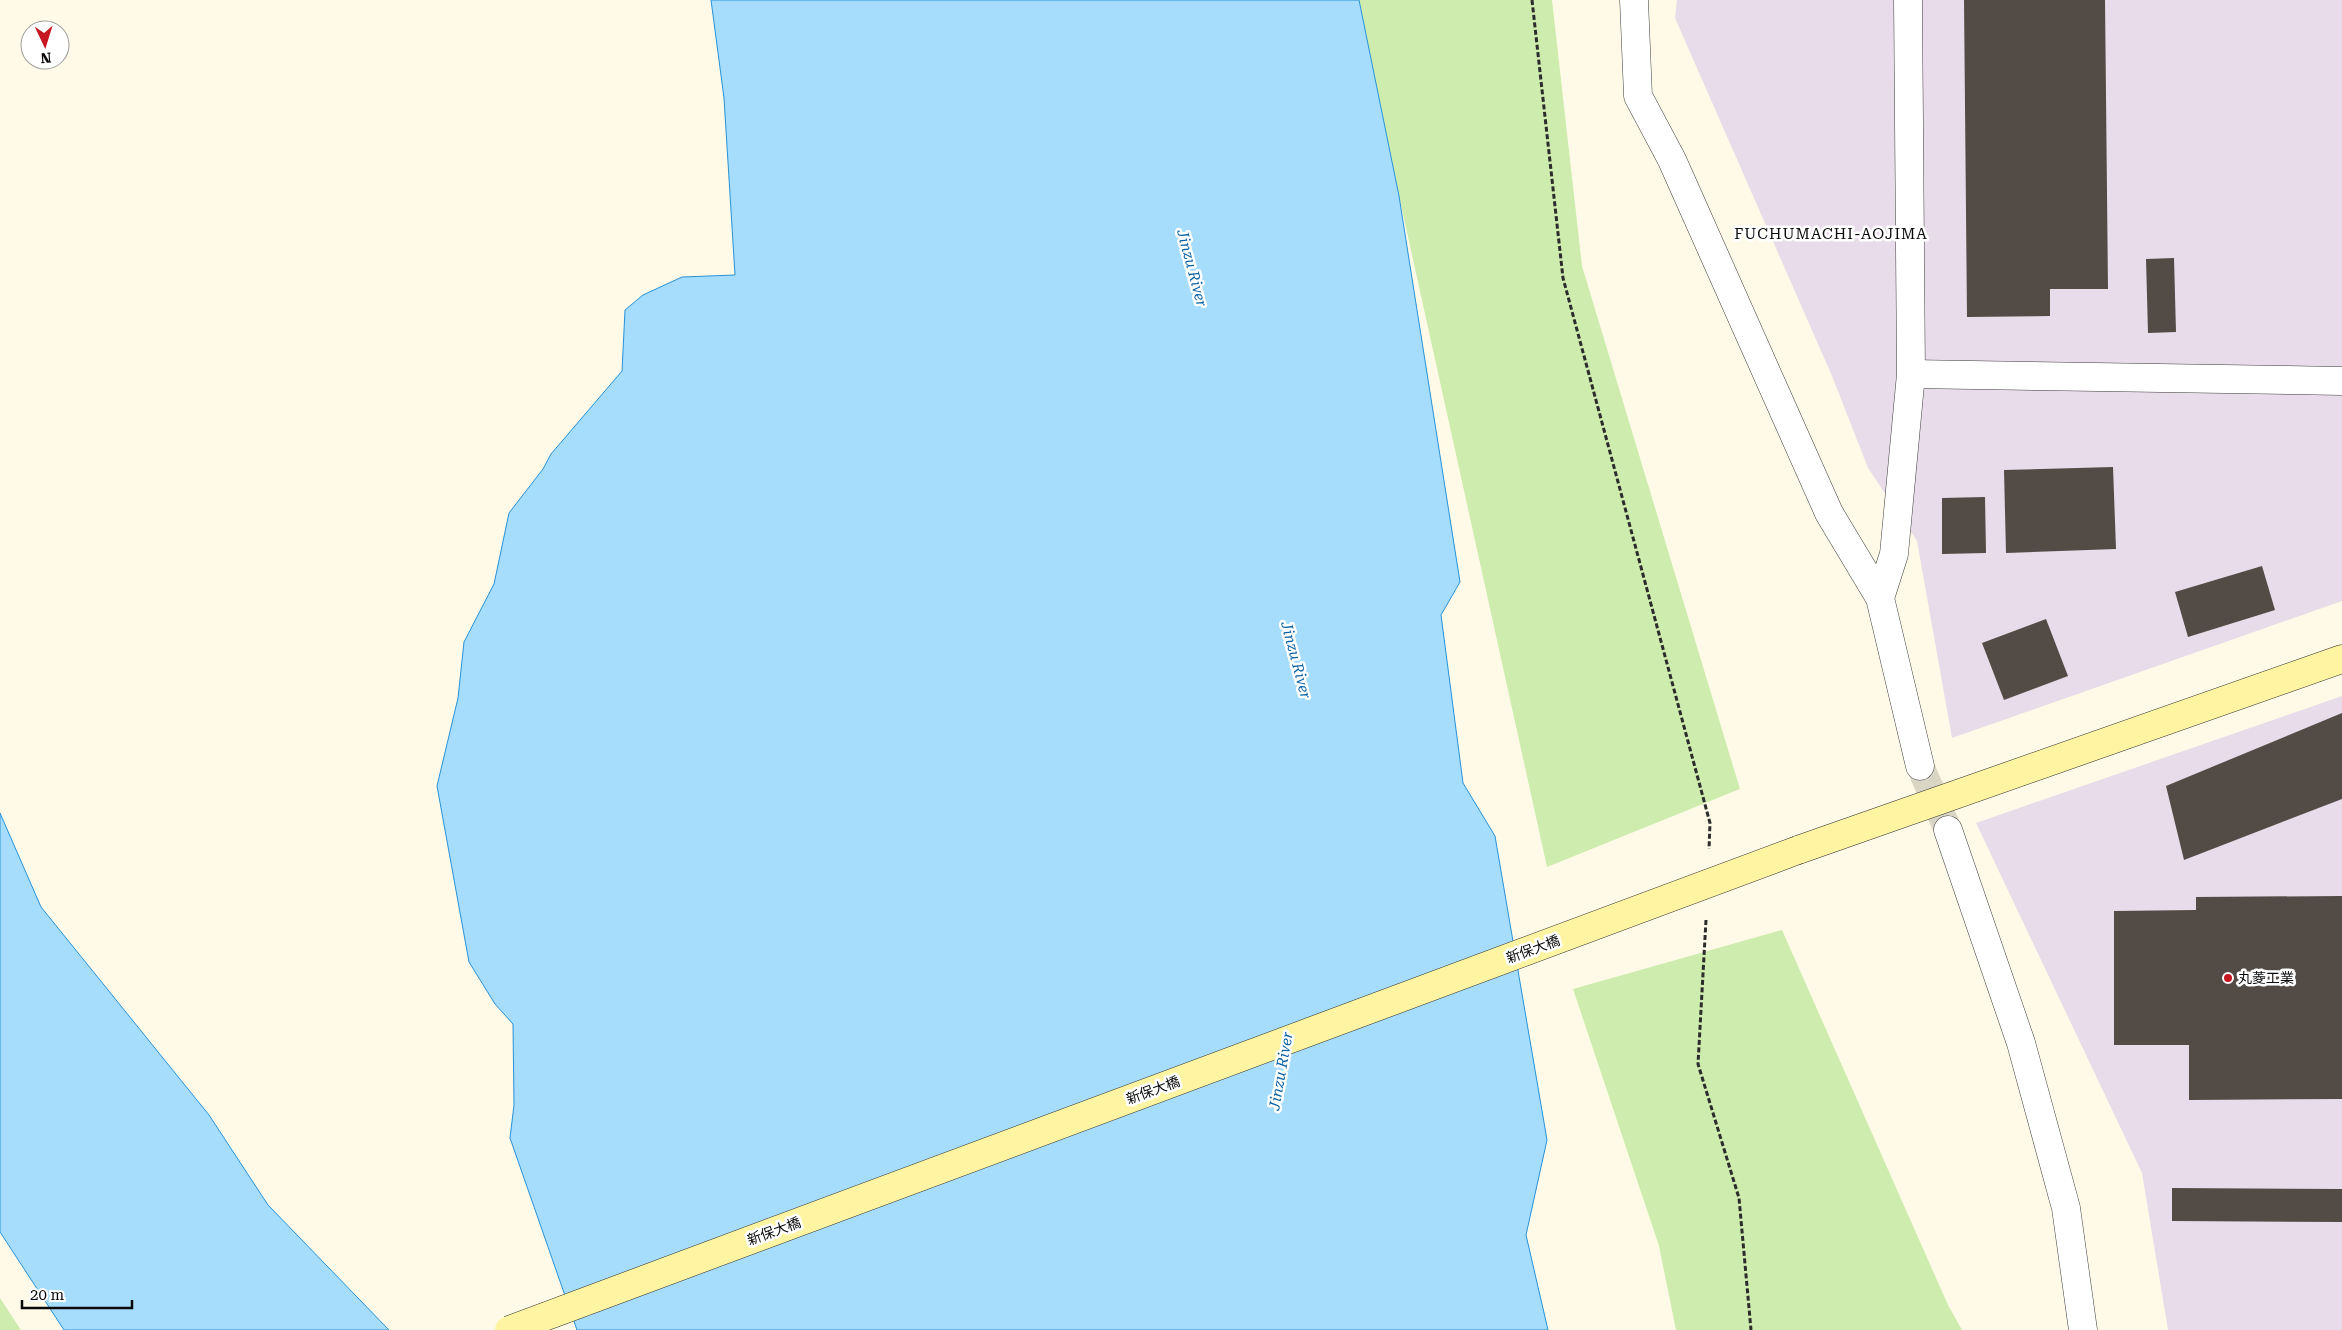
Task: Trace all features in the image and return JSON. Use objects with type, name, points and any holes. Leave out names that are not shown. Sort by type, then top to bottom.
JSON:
[{"type":"street","points":[[1634,0],[1638,96],[1672,160],[1829,513],[1880,598],[1920,766]]},
{"type":"street","points":[[1880,598],[1894,554],[1911,374],[1908,0]]},
{"type":"street","points":[[1911,374],[2342,381]]},
{"type":"street","name":"新保大橋","points":[[509,1330],[1798,850],[2342,659]]},
{"type":"street","points":[[1948,830],[2021,1043],[2066,1208],[2083,1330]]},
{"type":"path","points":[[1532,0],[1563,278],[1710,823],[1709,852]]},
{"type":"path","points":[[1706,919],[1698,1064],[1739,1198],[1751,1330]]},
{"type":"shaded area","points":[[1677,0],[2342,0],[2342,601],[1952,738],[1917,541],[1868,468],[1832,376],[1675,18]]},
{"type":"shaded area","points":[[2342,696],[2342,1330],[2168,1330],[2142,1173],[1976,823]]},
{"type":"green space","points":[[1359,0],[1552,0],[1582,266],[1740,789],[1547,867],[1399,196]]},
{"type":"green space","points":[[1782,930],[1948,1305],[1962,1330],[1676,1330],[1659,1246],[1573,989]]},
{"type":"green space","points":[[0,1298],[21,1330],[0,1330]]},
{"type":"water","name":"Jinzu River","points":[[711,0],[1359,0],[1399,196],[1460,582],[1441,615],[1463,783],[1495,836],[1547,1140],[1526,1235],[1548,1330],[577,1330],[510,1138],[514,1105],[513,1024],[495,1004],[469,962],[437,786],[458,698],[464,642],[494,584],[509,513],[543,469],[551,454],[622,371],[625,310],[643,295],[682,277],[735,275],[724,98]]},
{"type":"water","points":[[0,813],[41,907],[209,1115],[268,1205],[389,1330],[64,1330],[0,1232]]},
{"type":"building","points":[[1964,0],[2105,0],[2108,289],[2050,289],[2050,316],[1967,317]]},
{"type":"building","points":[[2174,258],[2176,332],[2148,333],[2146,259]]},
{"type":"building","points":[[2113,467],[2116,549],[2006,553],[2004,470]]},
{"type":"building","points":[[1985,497],[1986,553],[1942,554],[1942,498]]},
{"type":"building","points":[[2262,566],[2275,610],[2188,637],[2175,592]]},
{"type":"building","points":[[2046,619],[2068,676],[2004,700],[1982,643]]},
{"type":"building","points":[[2342,713],[2342,799],[2184,860],[2166,786]]},
{"type":"building","name":"丸菱工業","points":[[2342,896],[2342,1099],[2189,1100],[2189,1045],[2114,1045],[2114,911],[2196,910],[2196,897]]},
{"type":"building","points":[[2172,1188],[2342,1189],[2342,1222],[2172,1221]]},
{"type":"tunnel","points":[[1920,766],[1948,830]]},
{"type":"place","name":"丸菱工業","points":[[2228,978]]},
{"type":"district","name":"FUCHUMACHI-AOJIMA","points":[[1831,234]]}]
